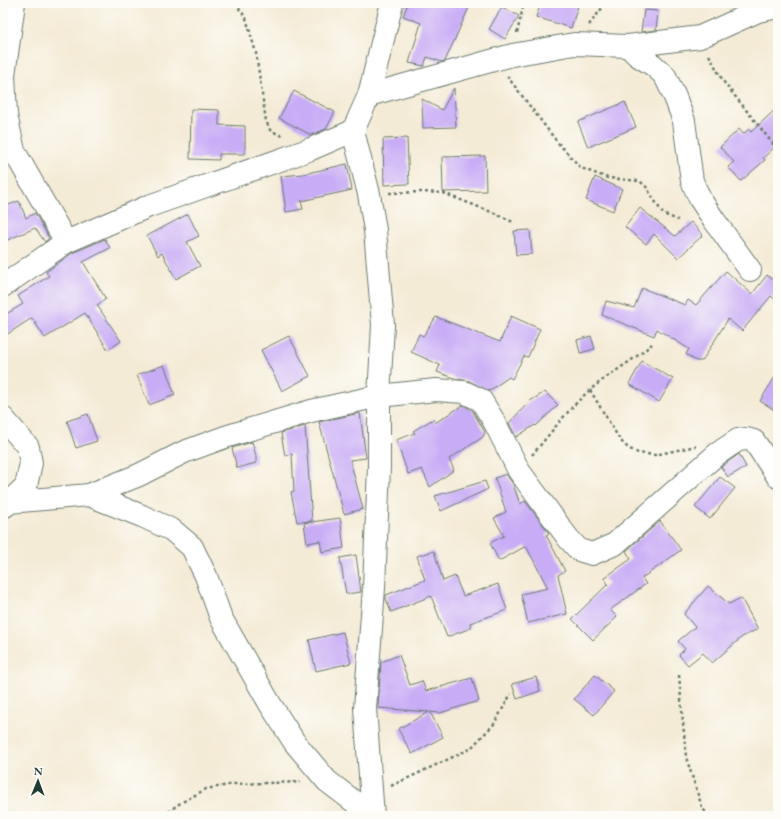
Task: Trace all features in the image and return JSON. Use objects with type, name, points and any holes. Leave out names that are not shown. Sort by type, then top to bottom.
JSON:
[{"type":"street","points":[[14,3],[4,75],[6,115],[14,151],[66,242]]},
{"type":"street","points":[[372,809],[365,708],[374,588],[379,467],[379,396],[383,325],[375,230],[369,194],[353,131],[369,95],[392,3]]},
{"type":"street","points":[[369,95],[503,58],[574,44],[628,46],[700,36],[758,11],[778,7]]},
{"type":"street","points":[[628,46],[637,55],[653,65],[665,76],[684,121],[692,181],[700,198],[714,220],[750,270]]},
{"type":"street","points":[[3,286],[66,242],[149,206],[311,149],[353,131]]},
{"type":"street","points":[[6,505],[89,495],[139,475],[184,452],[225,437],[312,411],[379,396],[443,390],[464,392],[481,400],[495,423],[519,471],[568,538],[579,550],[592,554],[615,544],[717,454],[738,440],[747,439],[754,441],[778,477]]},
{"type":"street","points":[[3,418],[28,447],[31,463],[26,486],[6,505]]},
{"type":"street","points":[[89,495],[142,516],[172,530],[192,547],[206,576],[221,618],[270,704],[296,743],[327,781],[372,809]]},
{"type":"path","points":[[235,3],[246,18],[256,52],[266,121],[270,130],[311,149]]},
{"type":"path","points":[[524,3],[503,58],[558,143],[581,168],[608,178],[639,181],[645,185],[663,214],[678,220]]},
{"type":"path","points":[[700,36],[723,81],[778,150]]},
{"type":"path","points":[[369,194],[420,192],[443,193],[494,212],[513,222]]},
{"type":"path","points":[[519,471],[567,414],[590,390],[652,344]]},
{"type":"path","points":[[590,390],[620,440],[633,451],[655,455],[700,445],[708,447],[717,454]]},
{"type":"path","points":[[678,675],[686,757],[702,807],[708,816]]},
{"type":"path","points":[[372,809],[470,749],[494,724],[511,694]]},
{"type":"path","points":[[164,816],[177,805],[206,789],[234,784],[327,781]]},
{"type":"building","points":[[408,3],[471,3],[445,61],[442,62],[427,57],[424,66],[409,63],[421,23],[403,16]]},
{"type":"building","points":[[541,3],[568,3],[578,6],[571,28],[536,17]]},
{"type":"building","points":[[502,7],[519,16],[505,39],[489,29]]},
{"type":"building","points":[[644,10],[658,11],[656,30],[641,32]]},
{"type":"building","points":[[454,88],[456,127],[423,128],[422,99],[442,110]]},
{"type":"building","points":[[294,91],[335,112],[326,129],[311,135],[279,118]]},
{"type":"building","points":[[625,102],[636,127],[588,147],[578,122]]},
{"type":"building","points":[[778,107],[778,144],[763,158],[765,160],[741,181],[728,167],[734,162],[720,147],[739,129],[743,134],[749,129],[751,132]]},
{"type":"building","points":[[191,109],[219,110],[219,125],[245,126],[245,154],[219,154],[219,160],[190,159]]},
{"type":"building","points":[[407,138],[409,184],[384,185],[383,139]]},
{"type":"building","points":[[485,156],[486,191],[443,192],[442,157]]},
{"type":"building","points":[[347,164],[352,190],[301,201],[303,209],[286,212],[281,176],[303,174]]},
{"type":"building","points":[[595,177],[622,189],[613,211],[586,200]]},
{"type":"building","points":[[19,201],[26,218],[35,213],[49,238],[45,242],[35,228],[3,242],[3,207]]},
{"type":"building","points":[[640,208],[675,236],[691,222],[703,235],[678,258],[654,234],[646,244],[625,227]]},
{"type":"building","points":[[188,214],[199,236],[187,242],[200,266],[176,279],[162,253],[158,256],[147,236]]},
{"type":"building","points":[[530,230],[532,254],[516,255],[514,231]]},
{"type":"building","points":[[105,239],[110,248],[83,262],[106,299],[97,305],[121,341],[108,350],[85,313],[45,338],[32,318],[3,337],[3,316],[23,304],[18,296],[49,276],[46,272],[72,253]]},
{"type":"building","points":[[726,271],[752,294],[767,275],[778,284],[778,302],[771,296],[742,331],[728,319],[702,361],[696,361],[686,354],[689,349],[657,329],[654,336],[602,315],[606,301],[634,308],[642,288],[685,305],[688,300],[696,305]]},
{"type":"building","points":[[511,316],[540,329],[528,357],[524,356],[512,379],[509,377],[489,391],[469,381],[457,379],[437,372],[440,365],[411,352],[419,334],[423,336],[436,317],[500,342]]},
{"type":"building","points":[[289,336],[310,376],[282,391],[261,350]]},
{"type":"building","points":[[591,336],[595,349],[580,353],[577,340]]},
{"type":"building","points":[[642,361],[673,379],[659,402],[629,384]]},
{"type":"building","points":[[164,365],[175,395],[149,405],[137,375]]},
{"type":"building","points":[[778,372],[778,412],[760,401]]},
{"type":"building","points":[[545,392],[558,405],[536,426],[535,425],[516,437],[509,423],[530,401]]},
{"type":"building","points":[[463,405],[472,410],[485,432],[483,437],[449,459],[454,470],[430,487],[422,469],[408,474],[396,440],[415,433],[413,431],[433,419],[435,423]]},
{"type":"building","points":[[360,413],[366,458],[350,460],[363,509],[344,514],[319,422]]},
{"type":"building","points":[[88,414],[97,441],[76,448],[67,421]]},
{"type":"building","points":[[305,426],[312,521],[297,522],[291,492],[294,491],[292,454],[285,456],[281,433]]},
{"type":"building","points":[[252,442],[256,456],[256,463],[237,468],[232,448]]},
{"type":"building","points":[[739,454],[746,467],[728,477],[721,467]]},
{"type":"building","points":[[506,474],[513,484],[520,504],[525,501],[549,533],[546,535],[565,571],[558,575],[567,614],[528,623],[521,594],[548,588],[526,546],[499,561],[490,543],[504,536],[494,518],[506,512],[495,478]]},
{"type":"building","points":[[720,477],[735,488],[710,519],[695,507]]},
{"type":"building","points":[[485,481],[488,489],[441,511],[435,496]]},
{"type":"building","points":[[340,518],[344,548],[322,552],[320,541],[307,543],[304,523]]},
{"type":"building","points":[[660,521],[681,550],[642,578],[646,584],[610,610],[617,617],[593,640],[572,619],[608,584],[604,578],[631,559],[626,551]]},
{"type":"building","points":[[434,551],[443,581],[455,576],[463,596],[498,584],[507,610],[470,623],[471,628],[447,637],[431,596],[391,612],[386,595],[425,580],[417,556]]},
{"type":"building","points":[[356,555],[361,592],[346,594],[340,558]]},
{"type":"building","points":[[708,586],[729,604],[741,598],[758,629],[742,637],[712,663],[703,653],[688,665],[679,655],[685,649],[678,641],[695,627],[684,614]]},
{"type":"building","points":[[343,632],[351,663],[316,671],[309,640]]},
{"type":"building","points":[[399,655],[410,685],[422,681],[426,691],[472,678],[479,701],[440,713],[430,712],[443,737],[412,754],[398,729],[429,712],[378,708],[381,662]]},
{"type":"building","points":[[595,675],[614,691],[594,715],[574,699]]},
{"type":"building","points":[[536,677],[540,691],[517,699],[512,684]]}]
